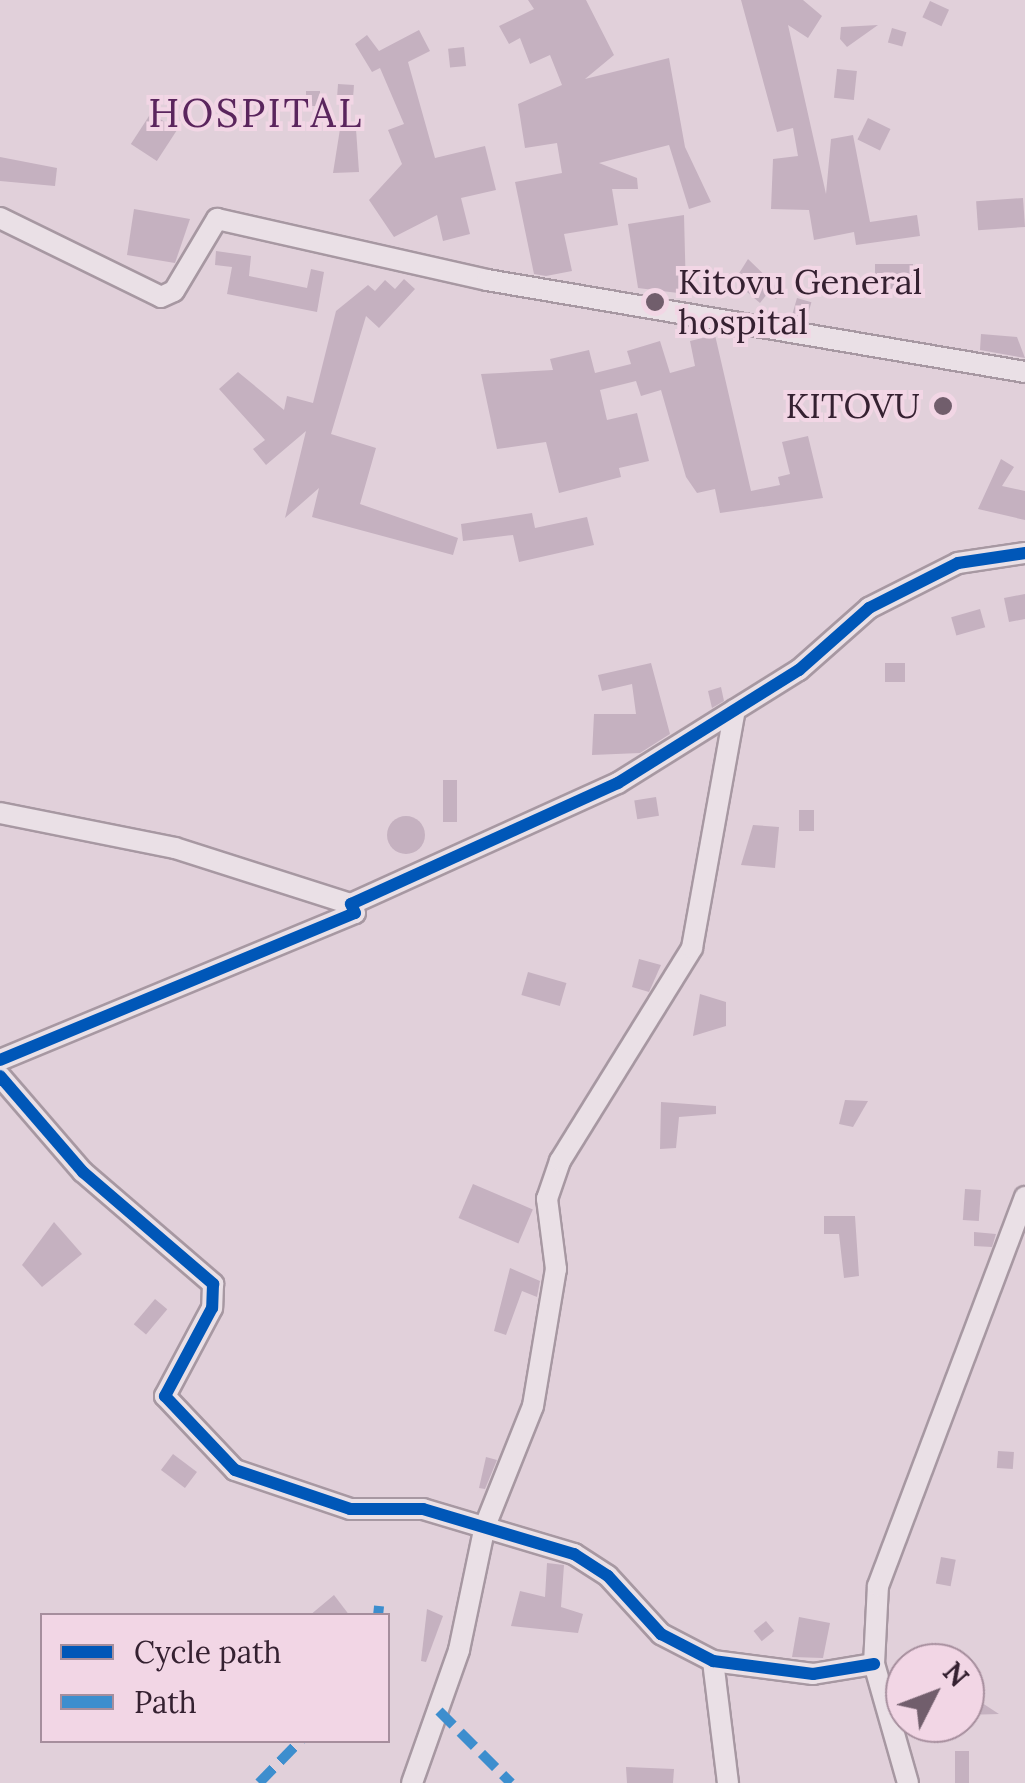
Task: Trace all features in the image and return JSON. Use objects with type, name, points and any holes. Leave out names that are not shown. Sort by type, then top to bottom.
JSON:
[{"type":"street","points":[[0,218],[161,297],[174,291],[216,218],[486,280],[1025,372]]},
{"type":"street","points":[[0,813],[174,848],[351,904],[618,783],[735,710],[868,608],[958,563],[1025,553]]},
{"type":"street","points":[[412,1783],[459,1650],[485,1526],[534,1406],[556,1268],[547,1200],[560,1161],[692,948],[735,710]]},
{"type":"street","points":[[0,1060],[355,913],[351,904]]},
{"type":"street","points":[[0,1076],[82,1172],[213,1284],[212,1308],[165,1396],[235,1470],[350,1509],[423,1509],[485,1526],[586,1562],[661,1634],[713,1661],[813,1674],[874,1664]]},
{"type":"street","points":[[908,1783],[874,1664],[878,1586],[1025,1197]]},
{"type":"street","points":[[713,1661],[728,1783]]},
{"type":"building","points":[[528,0],[586,0],[614,55],[585,79],[669,58],[685,147],[711,202],[689,209],[669,145],[599,163],[637,178],[638,189],[612,189],[618,225],[564,234],[572,271],[546,276],[534,274],[515,182],[562,173],[557,143],[525,148],[518,104],[562,85],[550,55],[530,64],[520,38],[509,44],[499,26],[534,9]]},
{"type":"building","points":[[741,0],[803,0],[822,16],[808,38],[788,25],[826,194],[831,139],[853,135],[870,222],[917,215],[920,236],[856,245],[854,232],[814,240],[809,210],[771,209],[773,159],[798,156],[793,128],[777,132]]},
{"type":"building","points":[[930,1],[949,10],[941,26],[922,17]]},
{"type":"building","points":[[878,25],[847,47],[840,39],[841,27]]},
{"type":"building","points":[[892,28],[906,32],[902,47],[888,42]]},
{"type":"building","points":[[419,30],[430,51],[408,62],[435,158],[485,146],[496,190],[461,198],[470,234],[443,241],[437,215],[394,237],[369,200],[402,164],[388,130],[404,124],[380,68],[372,72],[355,44],[367,35],[379,51]]},
{"type":"building","points":[[464,47],[466,66],[450,68],[448,49]]},
{"type":"building","points":[[837,69],[857,71],[854,100],[834,98]]},
{"type":"building","points":[[338,84],[354,85],[353,99],[337,98]]},
{"type":"building","points":[[306,91],[320,91],[320,106],[306,106]]},
{"type":"building","points":[[151,113],[177,130],[157,161],[131,144]]},
{"type":"building","points":[[868,118],[890,129],[880,151],[857,140]]},
{"type":"building","points":[[340,129],[356,129],[359,172],[333,173]]},
{"type":"building","points":[[0,157],[57,168],[55,186],[0,181]]},
{"type":"building","points":[[1023,198],[1025,227],[978,230],[976,201]]},
{"type":"building","points":[[134,209],[190,219],[175,263],[127,255]]},
{"type":"building","points":[[684,215],[686,294],[638,288],[628,224]]},
{"type":"building","points":[[216,251],[251,256],[249,276],[307,288],[311,269],[324,272],[317,312],[227,294],[232,267],[215,265]]},
{"type":"building","points":[[748,259],[782,292],[776,299],[767,294],[760,303],[747,292],[753,285],[738,275]]},
{"type":"building","points":[[875,264],[913,264],[913,290],[875,290]]},
{"type":"building","points":[[404,279],[415,289],[379,328],[366,316],[331,434],[376,448],[360,504],[458,538],[453,555],[312,517],[319,488],[285,518],[306,431],[266,465],[253,449],[265,440],[219,389],[238,372],[284,410],[287,396],[313,403],[336,311],[368,285],[375,291],[385,280],[395,289]]},
{"type":"building","points":[[797,298],[811,302],[806,319],[792,315]]},
{"type":"building","points":[[981,334],[1017,337],[1025,358],[980,350]]},
{"type":"building","points":[[715,335],[751,491],[780,485],[778,477],[790,474],[782,442],[808,436],[823,498],[720,513],[715,489],[697,493],[686,477],[661,390],[641,396],[636,381],[600,390],[607,420],[637,413],[649,461],[619,468],[621,477],[559,493],[546,442],[497,449],[481,374],[553,370],[550,359],[589,350],[595,373],[631,364],[627,351],[660,341],[670,373],[695,366],[690,341]]},
{"type":"building","points":[[1001,459],[1014,467],[1002,486],[1025,491],[1025,520],[978,509]]},
{"type":"building","points":[[532,513],[535,528],[587,517],[594,545],[519,562],[513,535],[463,541],[461,524]]},
{"type":"building","points":[[1025,594],[1025,619],[1009,622],[1004,598]]},
{"type":"building","points":[[980,609],[985,627],[956,636],[951,617]]},
{"type":"building","points":[[651,663],[670,734],[640,753],[592,755],[594,714],[636,714],[632,684],[602,691],[598,675]]},
{"type":"building","points":[[885,663],[905,663],[905,682],[885,682]]},
{"type":"building","points":[[721,687],[724,701],[712,708],[708,691]]},
{"type":"building","points":[[443,780],[457,780],[457,822],[443,822]]},
{"type":"building","points":[[656,797],[659,816],[637,819],[634,800]]},
{"type":"building","points":[[799,810],[814,810],[814,831],[799,831]]},
{"type":"building","points":[[406,816],[420,821],[425,835],[420,849],[406,854],[392,849],[387,835],[392,821]]},
{"type":"building","points":[[753,825],[779,827],[775,868],[741,865]]},
{"type":"building","points":[[639,959],[661,965],[649,992],[632,987]]},
{"type":"building","points":[[528,972],[566,983],[560,1006],[521,995]]},
{"type":"building","points":[[700,994],[726,1002],[726,1026],[693,1036]]},
{"type":"building","points":[[845,1100],[868,1101],[853,1127],[839,1124]]},
{"type":"building","points":[[661,1102],[716,1106],[716,1114],[679,1117],[676,1148],[660,1149]]},
{"type":"building","points":[[473,1184],[533,1209],[518,1243],[459,1218]]},
{"type":"building","points":[[965,1189],[981,1190],[979,1221],[963,1220]]},
{"type":"building","points":[[824,1216],[855,1216],[859,1276],[844,1278],[839,1234],[824,1234]]},
{"type":"building","points":[[54,1222],[82,1254],[42,1287],[22,1265]]},
{"type":"building","points":[[974,1232],[996,1234],[992,1247],[974,1246]]},
{"type":"building","points":[[510,1268],[540,1281],[537,1297],[522,1291],[506,1335],[494,1331]]},
{"type":"building","points":[[155,1299],[167,1309],[146,1335],[134,1324]]},
{"type":"building","points":[[998,1451],[1014,1452],[1013,1469],[997,1468]]},
{"type":"building","points":[[173,1454],[197,1472],[185,1488],[161,1470]]},
{"type":"building","points":[[486,1457],[497,1460],[485,1489],[479,1488]]},
{"type":"building","points":[[941,1557],[956,1560],[951,1586],[936,1584]]},
{"type":"building","points":[[547,1563],[564,1565],[561,1607],[583,1614],[578,1633],[511,1626],[520,1591],[545,1597]]},
{"type":"building","points":[[334,1595],[348,1613],[313,1613]]},
{"type":"building","points":[[427,1609],[443,1616],[426,1662],[421,1661]]},
{"type":"building","points":[[799,1617],[830,1623],[823,1658],[792,1657]]},
{"type":"building","points":[[766,1621],[774,1631],[762,1641],[754,1631]]},
{"type":"building","points":[[985,1705],[999,1714],[985,1714]]},
{"type":"building","points":[[955,1751],[969,1751],[969,1783],[955,1783]]},
{"type":"building","points":[[626,1767],[674,1769],[673,1783],[627,1783]]},
{"type":"marked path","points":[[378,1613],[379,1606]]},
{"type":"marked path","points":[[439,1711],[511,1783]]},
{"type":"marked path","points":[[259,1783],[298,1743]]},
{"type":"cycle path","points":[[0,1060],[355,913],[351,904],[618,783],[799,670],[869,608],[958,563],[1025,553]]},
{"type":"cycle path","points":[[0,1076],[83,1172],[213,1284],[212,1308],[165,1396],[235,1470],[350,1509],[423,1509],[574,1554],[608,1576],[661,1634],[713,1661],[813,1674],[874,1664]]},
{"type":"place","name":"Kitovu General hospital","points":[[655,302]]},
{"type":"place","name":"KITOVU","points":[[943,406]]},
{"type":"district","name":"HOSPITAL","points":[[256,113]]}]
